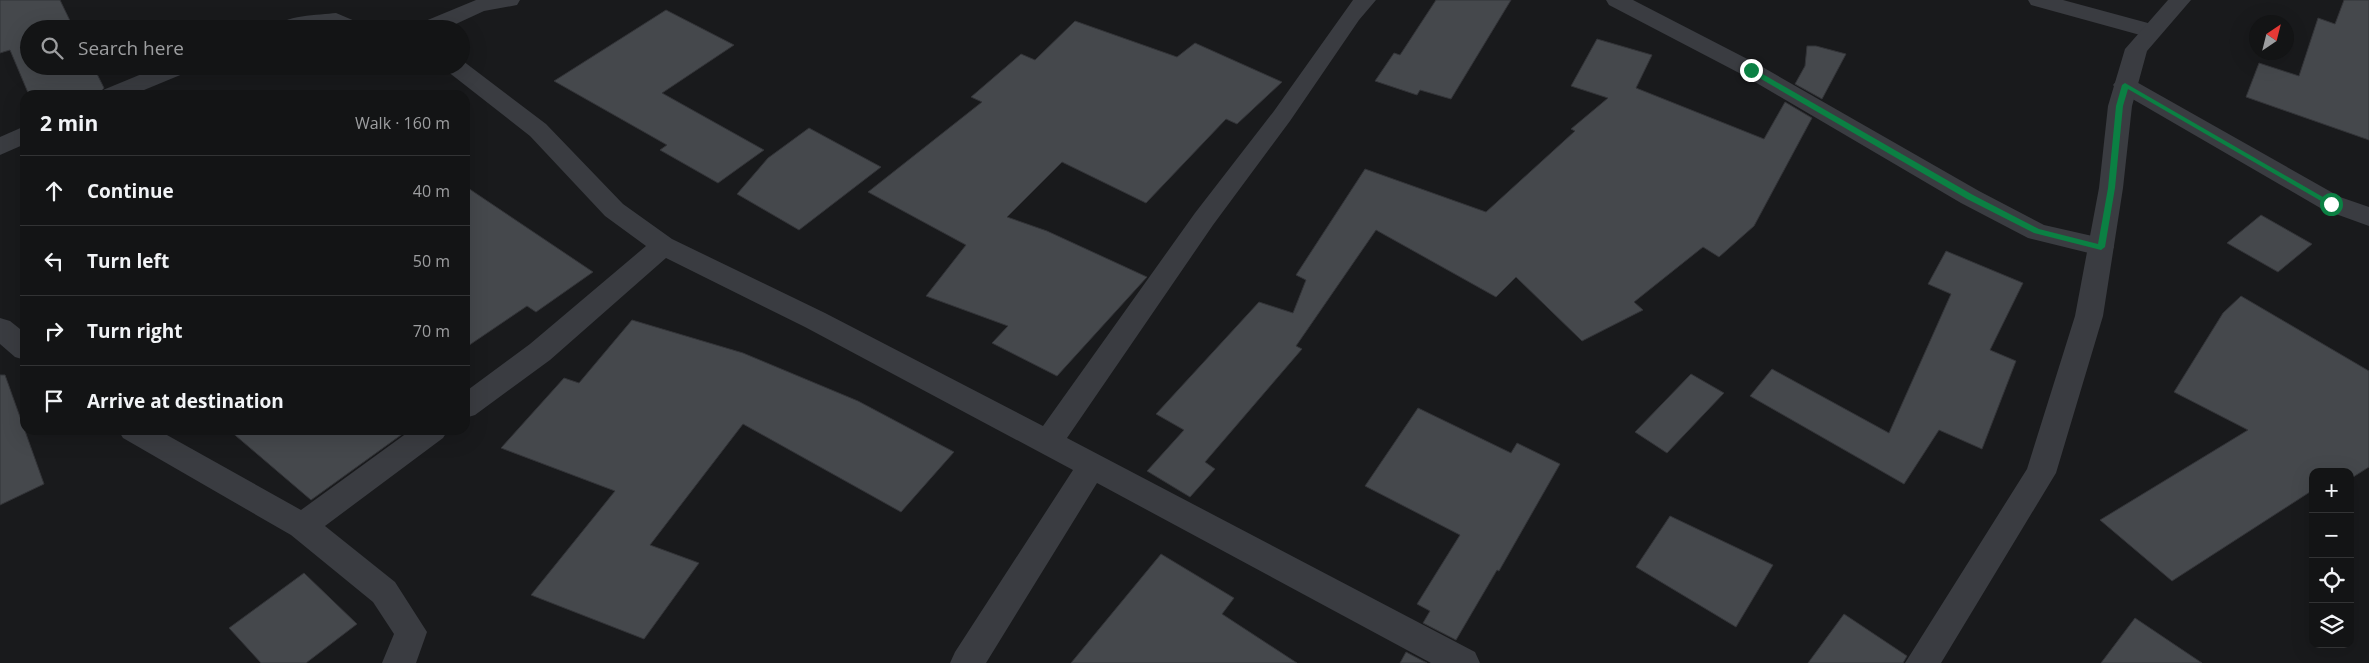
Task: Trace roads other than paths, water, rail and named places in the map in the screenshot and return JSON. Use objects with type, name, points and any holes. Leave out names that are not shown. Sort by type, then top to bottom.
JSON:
[{"type":"street","points":[[446,20],[478,6],[509,0]]},
{"type":"street","points":[[1048,442],[1204,219],[1282,116],[1350,16],[1365,0]]},
{"type":"street","points":[[1616,0],[1744,66],[1970,197],[2037,232],[2101,247]]},
{"type":"street","points":[[2039,0],[2151,31]]},
{"type":"street","points":[[1922,663],[2041,473],[2089,316],[2111,188],[2120,106],[2125,85],[2136,49],[2180,0]]},
{"type":"street","points":[[122,90],[160,75]]},
{"type":"street","points":[[467,75],[538,130],[614,210],[664,246],[815,320],[1463,663]]},
{"type":"street","points":[[2125,85],[2331,204],[2369,217]]},
{"type":"street","points":[[0,147],[20,137]]},
{"type":"street","points":[[470,403],[540,352],[664,246]]},
{"type":"street","points":[[0,328],[20,345]]},
{"type":"street","points":[[142,435],[302,526],[384,592],[411,632],[400,663]]},
{"type":"street","points":[[302,526],[426,435]]},
{"type":"street","points":[[968,663],[1092,466]]}]
